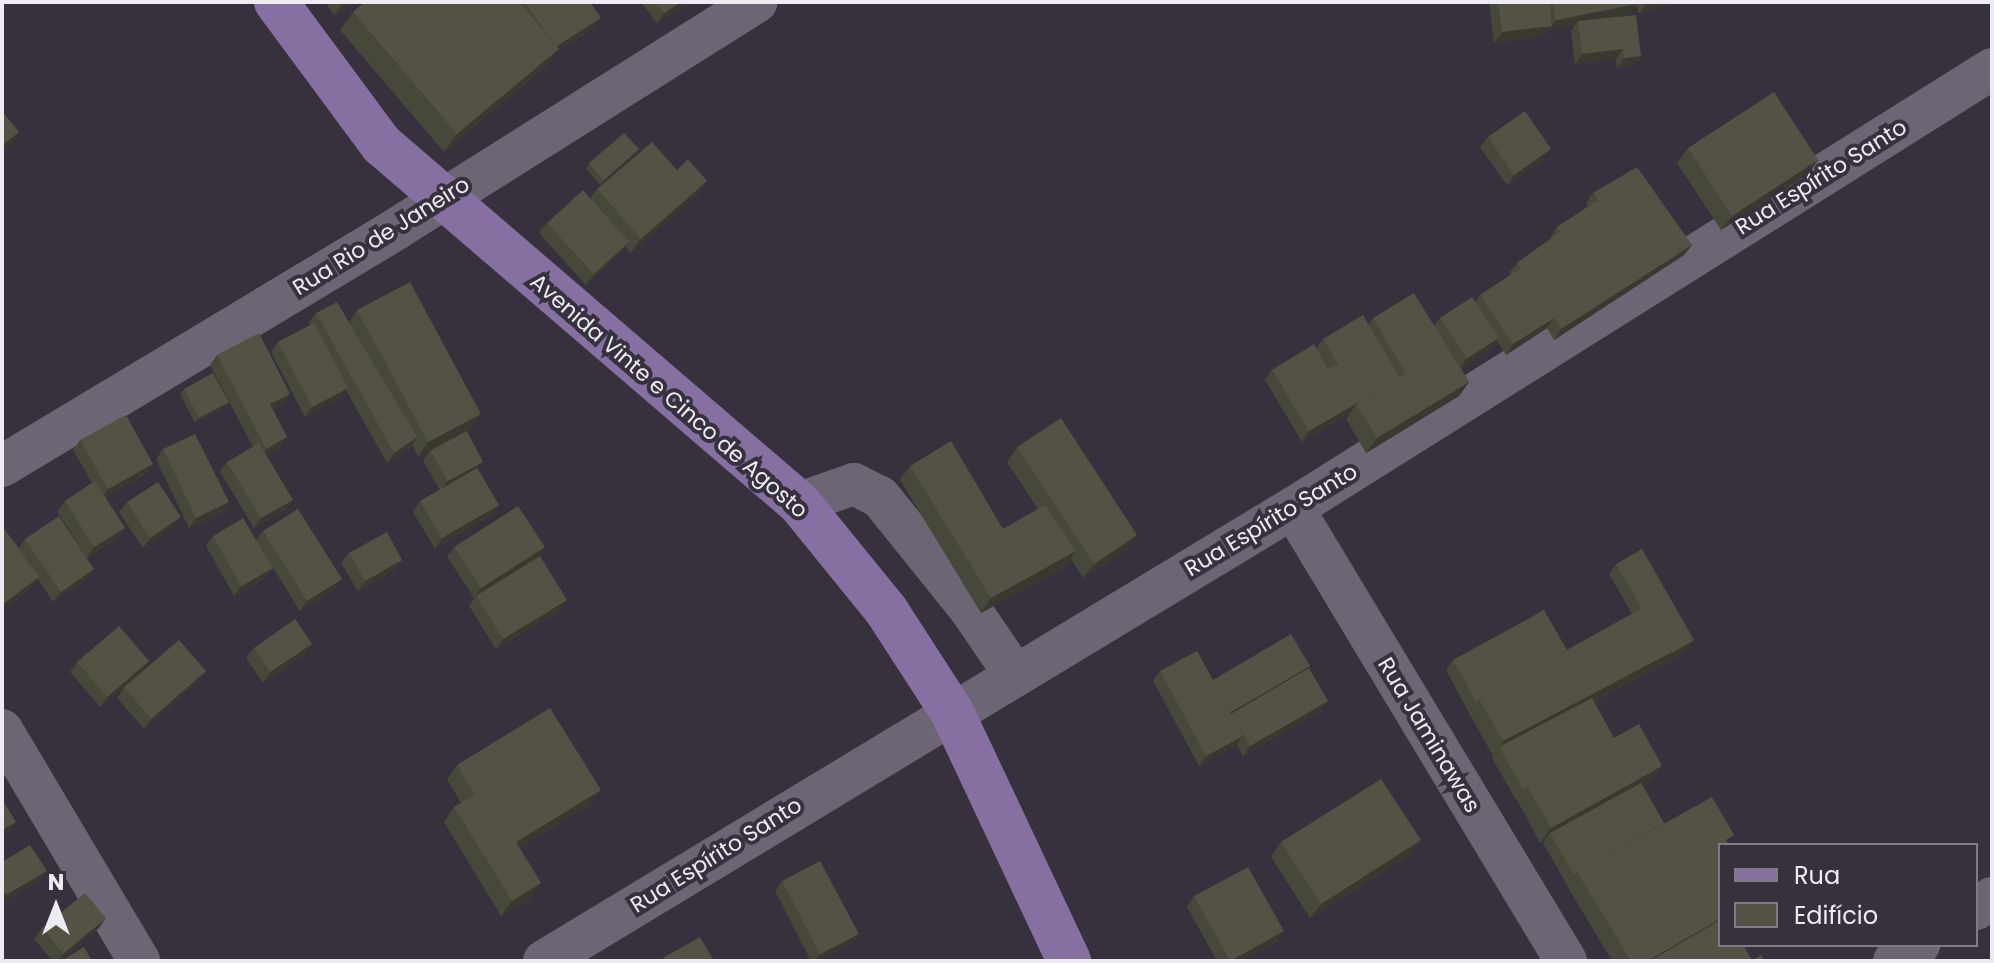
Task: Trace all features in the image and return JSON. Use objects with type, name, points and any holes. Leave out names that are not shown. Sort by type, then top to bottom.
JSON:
[{"type":"main road","name":"Avenida Vinte e Cinco de Agosto","points":[[276,2],[381,144],[439,199],[799,503],[886,610],[952,712],[1069,961]]},
{"type":"street","name":"Rua Rio de Janeiro","points":[[2,466],[757,2]]},
{"type":"street","name":"Rua Espírito Santo","points":[[544,961],[1293,508],[1992,69]]},
{"type":"street","points":[[799,503],[854,484],[880,497],[970,609],[1015,675]]},
{"type":"street","name":"Rua Jaminawas","points":[[1293,508],[1566,961]]},
{"type":"street","points":[[2,730],[139,961]]},
{"type":"street","points":[[1894,961],[1916,947]]},
{"type":"building","points":[[365,2],[519,2],[559,49],[457,134],[353,12]]},
{"type":"building","points":[[525,2],[590,2],[601,18],[557,46]]},
{"type":"building","points":[[656,2],[681,2],[664,13]]},
{"type":"building","points":[[1498,2],[1549,2],[1552,26],[1502,32]]},
{"type":"building","points":[[1553,2],[1636,2],[1636,4],[1556,20]]},
{"type":"building","points":[[1636,15],[1641,56],[1624,58],[1623,49],[1582,54],[1578,21]]},
{"type":"building","points":[[1774,92],[1818,160],[1732,216],[1688,148]]},
{"type":"building","points":[[2,111],[19,132],[2,145]]},
{"type":"building","points":[[1525,111],[1551,149],[1514,175],[1488,137]]},
{"type":"building","points":[[624,133],[639,149],[604,180],[589,163]]},
{"type":"building","points":[[652,142],[677,170],[688,159],[707,181],[641,239],[597,189]]},
{"type":"building","points":[[1637,167],[1692,245],[1561,329],[1554,318],[1513,344],[1480,295],[1521,268],[1517,263],[1560,232],[1557,227],[1598,200],[1593,193]]},
{"type":"building","points":[[583,190],[629,242],[594,274],[547,223]]},
{"type":"building","points":[[410,282],[481,414],[428,442],[357,310]]},
{"type":"building","points":[[1414,293],[1469,382],[1377,438],[1356,404],[1406,374],[1373,318]]},
{"type":"building","points":[[1472,297],[1499,338],[1467,358],[1440,318]]},
{"type":"building","points":[[337,302],[417,437],[394,453],[316,313]]},
{"type":"building","points":[[1363,315],[1400,378],[1309,431],[1272,370],[1314,344],[1328,369],[1338,364],[1323,339]]},
{"type":"building","points":[[314,323],[348,388],[312,407],[278,342]]},
{"type":"building","points":[[259,333],[290,394],[270,404],[287,437],[266,449],[217,355]]},
{"type":"building","points":[[213,373],[229,402],[199,418],[184,389]]},
{"type":"building","points":[[126,415],[153,464],[108,489],[80,440]]},
{"type":"building","points":[[1061,418],[1137,535],[1094,564],[1017,447]]},
{"type":"building","points":[[467,431],[483,462],[448,481],[430,451]]},
{"type":"building","points":[[195,434],[229,502],[196,518],[163,449]]},
{"type":"building","points":[[951,441],[1003,529],[1045,505],[1076,551],[991,598],[910,466]]},
{"type":"building","points":[[259,443],[293,500],[261,518],[227,462]]},
{"type":"building","points":[[477,468],[499,505],[442,538],[420,501]]},
{"type":"building","points":[[95,481],[125,528],[94,547],[65,501]]},
{"type":"building","points":[[158,482],[181,517],[150,538],[127,502]]},
{"type":"building","points":[[518,506],[545,547],[481,588],[454,547]]},
{"type":"building","points":[[298,509],[342,579],[307,601],[263,531]]},
{"type":"building","points":[[59,516],[94,569],[61,592],[25,539]]},
{"type":"building","points":[[243,518],[273,568],[241,586],[213,536]]},
{"type":"building","points":[[2,526],[39,577],[4,603],[2,601]]},
{"type":"building","points":[[387,532],[402,560],[365,581],[349,553]]},
{"type":"building","points":[[1642,549],[1694,640],[1669,655],[1672,652],[1616,564]]},
{"type":"building","points":[[540,556],[567,600],[503,639],[476,596]]},
{"type":"building","points":[[1644,607],[1672,652],[1503,741],[1479,699]]},
{"type":"building","points":[[1544,610],[1567,650],[1476,702],[1453,660]]},
{"type":"building","points":[[295,619],[312,644],[270,672],[254,648]]},
{"type":"building","points":[[119,626],[149,661],[107,697],[77,662]]},
{"type":"building","points":[[1291,634],[1310,666],[1231,712],[1225,703],[1231,714],[1309,668],[1328,701],[1250,746],[1236,721],[1243,736],[1206,756],[1160,671],[1197,651],[1213,680]]},
{"type":"building","points":[[179,640],[206,671],[151,719],[124,687]]},
{"type":"building","points":[[1592,698],[1614,738],[1523,789],[1499,747]]},
{"type":"building","points":[[550,708],[601,790],[516,842],[541,883],[512,901],[454,807],[475,795],[457,765]]},
{"type":"building","points":[[1639,724],[1662,766],[1551,828],[1527,786]]},
{"type":"building","points":[[1381,779],[1421,840],[1321,904],[1281,842]]},
{"type":"building","points":[[1641,783],[1664,823],[1574,875],[1550,833]]},
{"type":"building","points":[[1712,797],[1734,835],[1726,840],[1728,843],[1718,843],[1718,920],[1647,961],[1631,961],[1577,872]]},
{"type":"building","points":[[2,799],[16,822],[2,830]]},
{"type":"building","points":[[30,845],[47,871],[6,895],[2,889],[2,862]]},
{"type":"building","points":[[820,861],[859,934],[820,954],[782,881]]},
{"type":"building","points":[[1248,867],[1284,931],[1230,961],[1194,896]]},
{"type":"building","points":[[85,893],[106,918],[63,954],[42,928]]},
{"type":"building","points":[[1718,921],[1718,947],[1744,947],[1751,958],[1747,961],[1650,961]]},
{"type":"building","points":[[700,937],[714,961],[664,961],[663,958]]},
{"type":"building","points":[[84,947],[92,961],[61,961]]}]
